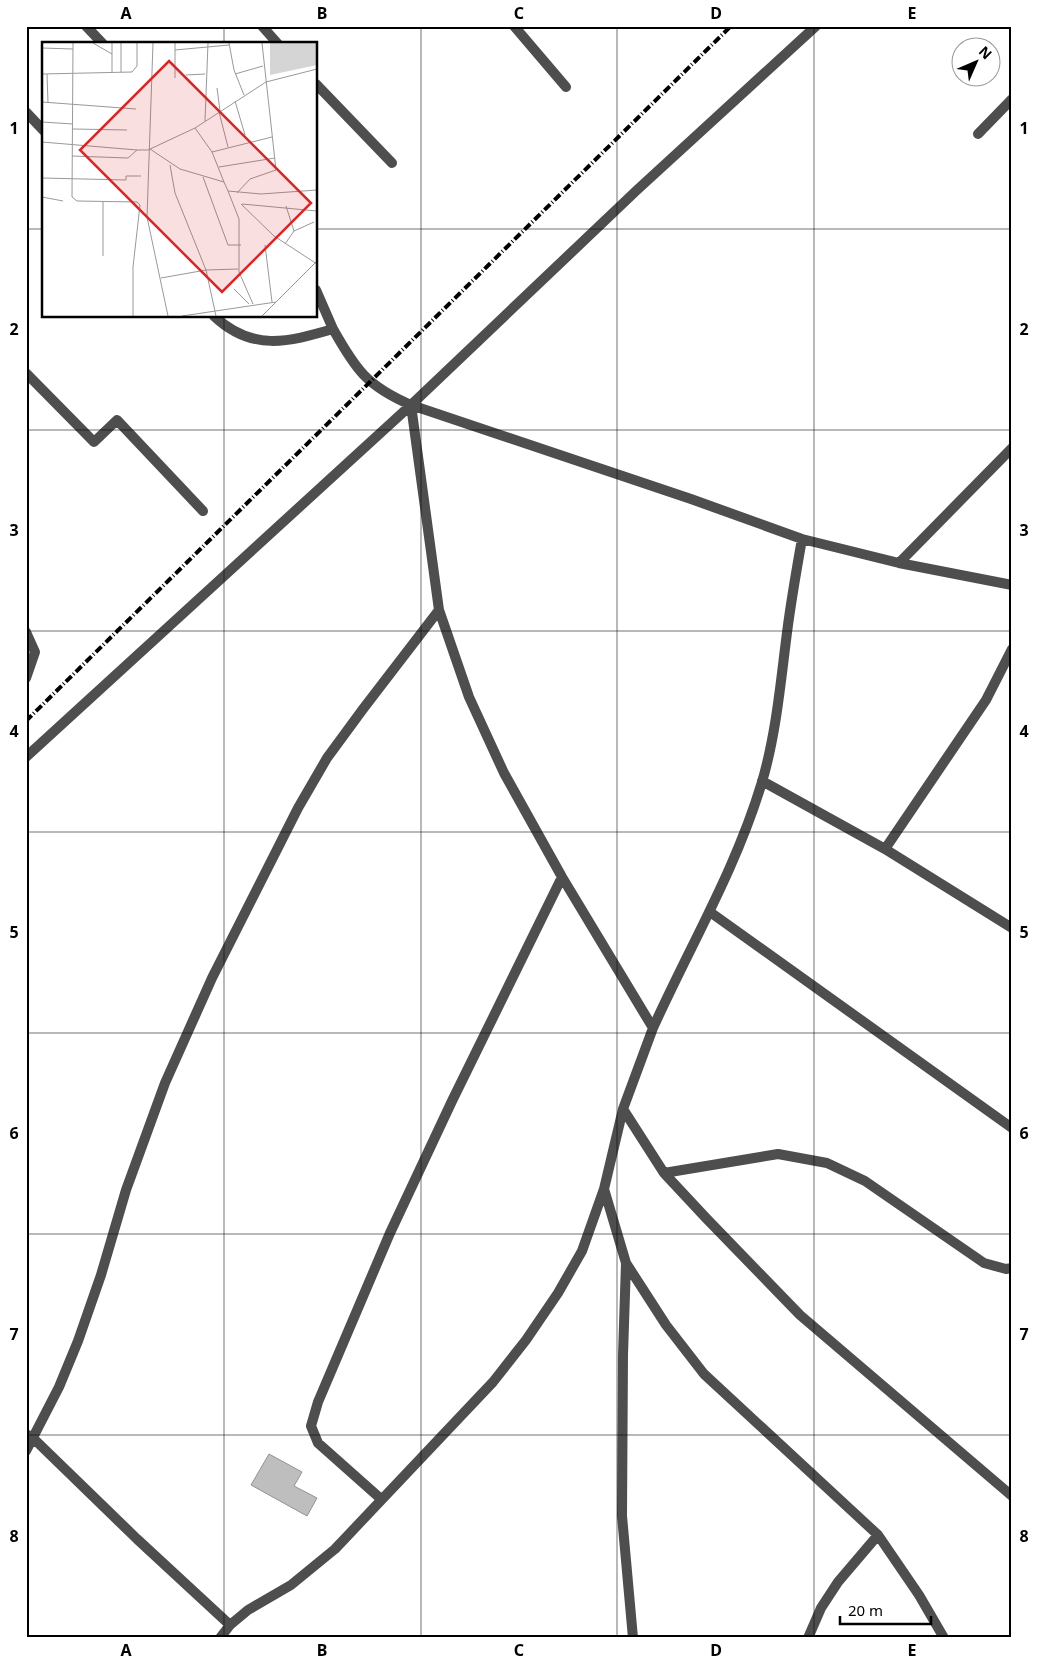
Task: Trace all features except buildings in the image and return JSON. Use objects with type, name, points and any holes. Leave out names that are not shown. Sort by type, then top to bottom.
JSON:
[{"type":"street","points":[[86,26],[100,42]]},
{"type":"street","points":[[262,26],[276,42]]},
{"type":"street","points":[[514,26],[566,87]]},
{"type":"street","points":[[26,757],[411,404],[637,190],[816,26]]},
{"type":"street","points":[[318,86],[392,163]]},
{"type":"street","points":[[978,134],[1012,99]]},
{"type":"street","points":[[26,112],[42,129]]},
{"type":"street","points":[[318,295],[333,329],[350,360],[369,382],[393,397],[802,539],[899,563],[1012,585]]},
{"type":"street","points":[[216,318],[233,332],[252,340],[274,341],[305,337],[333,329]]},
{"type":"street","points":[[26,373],[94,442],[117,420],[203,511]]},
{"type":"street","points":[[411,404],[439,610],[469,697],[500,764],[562,877],[653,1028]]},
{"type":"street","points":[[899,563],[1012,448]]},
{"type":"street","points":[[220,1638],[230,1625],[248,1610],[291,1585],[335,1549],[493,1382],[526,1340],[558,1293],[582,1251],[604,1189],[623,1109],[653,1028],[740,847],[762,781],[779,702],[788,623],[802,539]]},
{"type":"street","points":[[26,1451],[30,1437],[60,1386],[78,1341],[101,1275],[126,1190],[159,1101],[212,978],[298,808],[327,758],[439,610]]},
{"type":"street","points":[[26,632],[35,652],[26,678]]},
{"type":"street","points":[[885,849],[986,700],[1012,648]]},
{"type":"street","points":[[762,781],[885,849],[1012,928]]},
{"type":"street","points":[[381,1499],[318,1443],[311,1426],[318,1402],[390,1233],[452,1101],[562,877]]},
{"type":"street","points":[[710,912],[1012,1128]]},
{"type":"street","points":[[623,1109],[664,1172],[712,1225],[800,1315],[1012,1496]]},
{"type":"street","points":[[664,1172],[778,1154],[827,1163],[865,1181],[984,1263],[1006,1269],[1012,1268]]},
{"type":"street","points":[[604,1189],[626,1263],[666,1325],[704,1374],[878,1535],[919,1595],[944,1638]]},
{"type":"street","points":[[626,1263],[623,1355],[622,1516],[633,1638]]},
{"type":"street","points":[[30,1437],[230,1625]]},
{"type":"street","points":[[808,1638],[821,1608],[838,1582],[878,1535]]},
{"type":"railway","points":[[26,721],[731,26]]}]
